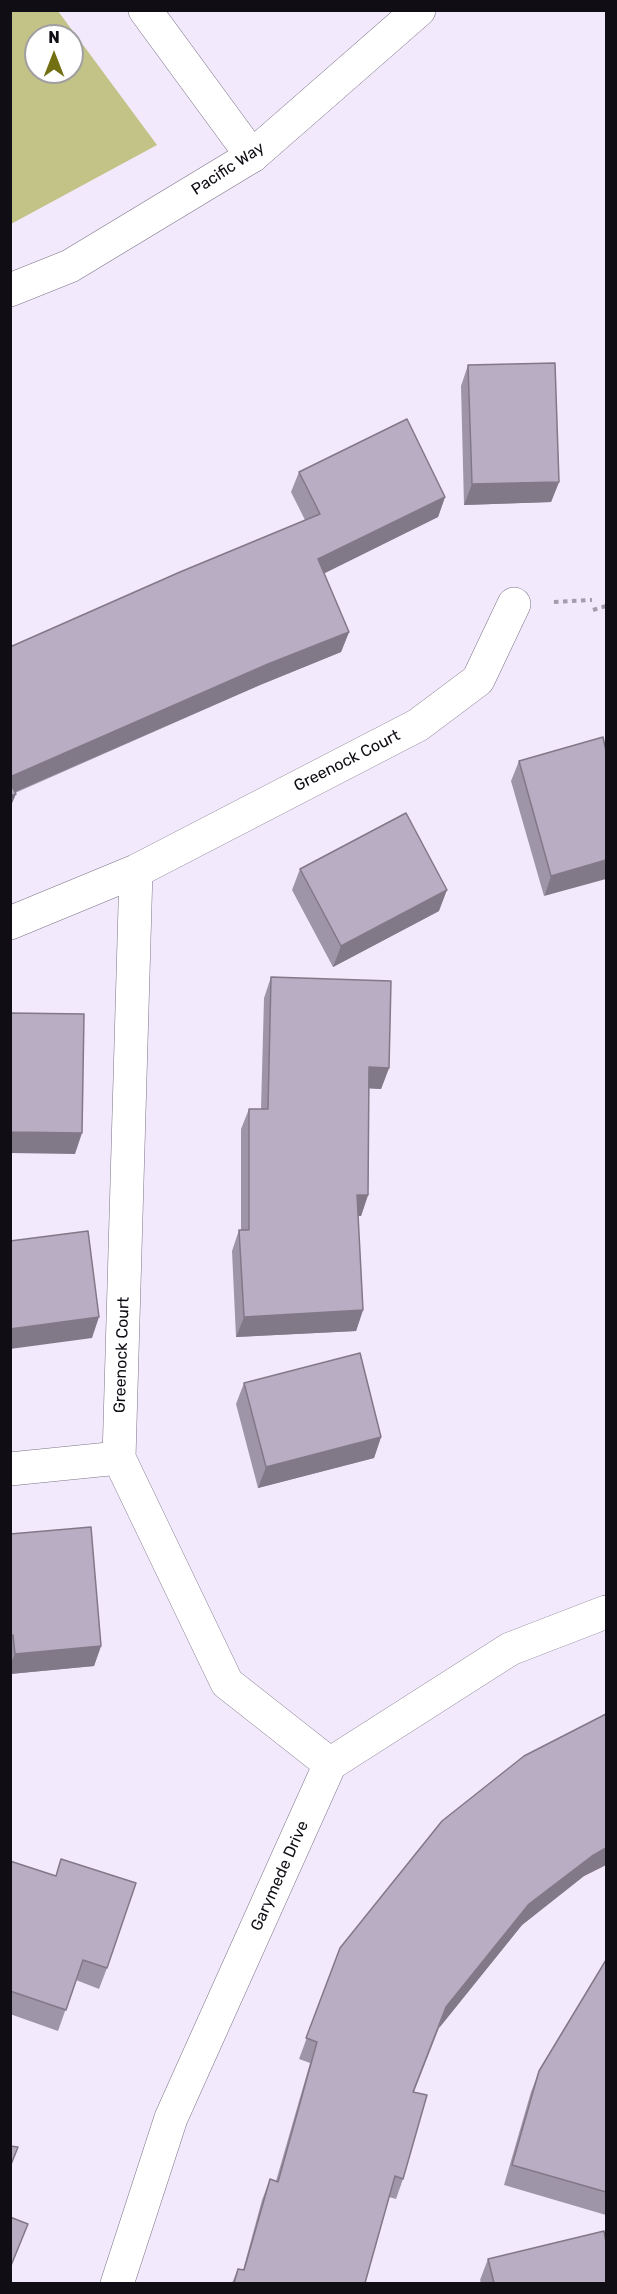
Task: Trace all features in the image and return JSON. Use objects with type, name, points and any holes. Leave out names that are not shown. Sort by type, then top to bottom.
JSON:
[{"type":"street","points":[[145,10],[252,156]]},
{"type":"street","name":"Pacific Way","points":[[10,290],[70,266],[252,156],[419,10]]},
{"type":"street","name":"Greenock Court","points":[[10,923],[136,871],[428,718],[478,680],[514,604]]},
{"type":"street","name":"Greenock Court","points":[[136,871],[119,1458],[227,1683],[330,1764]]},
{"type":"street","points":[[10,1469],[119,1458]]},
{"type":"street","points":[[330,1764],[510,1649],[606,1612]]},
{"type":"street","name":"Garymede Drive","points":[[117,2283],[171,2118],[330,1764]]},
{"type":"path","points":[[593,610],[606,606]]},
{"type":"green space","points":[[11,10],[58,11],[68,24],[24,24],[24,84],[84,84],[84,46],[157,145],[11,224]]},
{"type":"building","points":[[555,363],[559,482],[472,484],[468,365]]},
{"type":"building","points":[[407,419],[445,497],[318,559],[349,632],[268,664],[10,777],[10,647],[180,572],[320,514],[299,472]]},
{"type":"building","points":[[603,737],[606,751],[606,860],[551,876],[519,761]]},
{"type":"building","points":[[10,783],[16,794],[10,796]]},
{"type":"building","points":[[406,813],[447,890],[341,946],[300,869]]},
{"type":"building","points":[[271,977],[391,981],[389,1068],[369,1067],[368,1195],[357,1195],[363,1310],[244,1317],[239,1230],[249,1230],[249,1109],[268,1109]]},
{"type":"building","points":[[10,1013],[84,1014],[82,1133],[10,1132]]},
{"type":"building","points":[[88,1231],[99,1317],[10,1329],[10,1241]]},
{"type":"building","points":[[360,1353],[381,1437],[266,1467],[244,1383]]},
{"type":"building","points":[[91,1527],[101,1646],[15,1654],[13,1635],[10,1636],[10,1534]]},
{"type":"building","points":[[606,1714],[606,1848],[529,1904],[446,2007],[413,2092],[427,2095],[403,2179],[395,2176],[365,2283],[234,2283],[238,2269],[244,2270],[270,2179],[278,2182],[317,2042],[306,2038],[340,1948],[442,1821],[524,1756]]},
{"type":"building","points":[[61,1859],[136,1883],[107,1968],[83,1960],[66,2010],[10,1991],[10,1861],[56,1876]]},
{"type":"building","points":[[606,1960],[606,2192],[512,2165],[539,2071]]},
{"type":"building","points":[[10,2146],[18,2147],[10,2167]]},
{"type":"building","points":[[10,2217],[28,2224],[10,2268]]},
{"type":"building","points":[[604,2231],[606,2283],[494,2283],[488,2259]]}]
